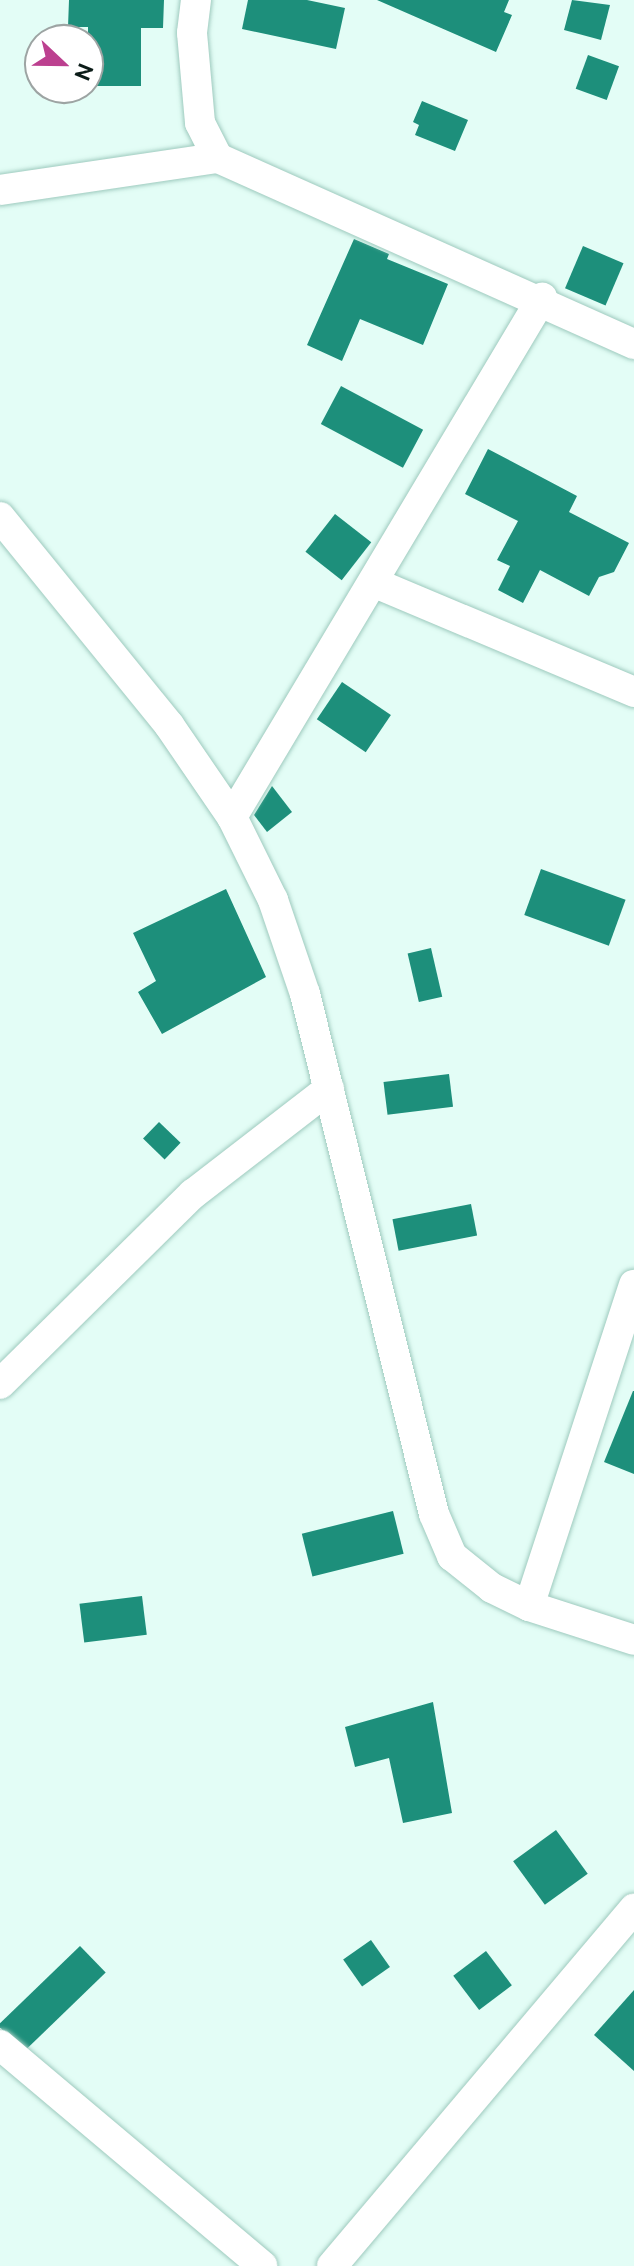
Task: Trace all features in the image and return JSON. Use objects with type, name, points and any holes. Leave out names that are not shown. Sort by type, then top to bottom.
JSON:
[{"type":"street","points":[[196,0],[192,33],[200,123],[218,158]]},
{"type":"street","points":[[0,190],[218,158],[542,298],[634,344]]},
{"type":"street","points":[[232,817],[375,583],[542,298]]},
{"type":"street","points":[[0,517],[169,725],[232,817],[273,900],[305,994],[434,1514],[452,1556],[492,1588],[529,1606],[634,1640]]},
{"type":"street","points":[[375,583],[634,692]]},
{"type":"street","points":[[0,1384],[193,1194],[329,1089]]},
{"type":"street","points":[[529,1606],[634,1285]]},
{"type":"street","points":[[332,2266],[634,1909]]},
{"type":"street","points":[[0,2045],[262,2266]]},
{"type":"building","points":[[69,0],[164,0],[163,28],[141,28],[141,86],[104,86],[104,24],[68,24]]},
{"type":"building","points":[[248,0],[307,0],[345,8],[336,49],[242,29]]},
{"type":"building","points":[[377,0],[509,0],[504,12],[512,15],[496,52]]},
{"type":"building","points":[[572,0],[610,5],[601,40],[564,30]]},
{"type":"building","points":[[588,55],[619,66],[607,100],[576,89]]},
{"type":"building","points":[[422,101],[468,120],[455,151],[415,135],[419,125],[413,122]]},
{"type":"building","points":[[354,239],[389,254],[387,259],[448,284],[423,345],[360,319],[342,361],[307,345]]},
{"type":"building","points":[[583,246],[624,263],[606,306],[565,288]]},
{"type":"building","points":[[341,386],[423,430],[403,468],[321,424]]},
{"type":"building","points":[[488,449],[577,496],[569,512],[629,543],[614,572],[599,577],[589,596],[540,570],[523,603],[498,590],[510,566],[497,560],[518,521],[465,494]]},
{"type":"building","points":[[335,514],[371,542],[342,580],[305,552]]},
{"type":"building","points":[[342,682],[391,715],[366,752],[317,719]]},
{"type":"building","points":[[272,786],[292,812],[267,832],[254,815]]},
{"type":"building","points":[[541,869],[626,900],[609,946],[524,915]]},
{"type":"building","points":[[226,889],[266,977],[162,1034],[138,992],[156,981],[133,933]]},
{"type":"building","points":[[431,948],[442,997],[419,1002],[408,953]]},
{"type":"building","points":[[449,1074],[453,1107],[388,1115],[383,1082]]},
{"type":"building","points":[[159,1122],[181,1143],[165,1159],[143,1139]]},
{"type":"building","points":[[471,1204],[477,1235],[399,1251],[392,1219]]},
{"type":"building","points":[[634,1391],[634,1474],[604,1462]]},
{"type":"building","points":[[393,1511],[404,1554],[312,1576],[302,1534]]},
{"type":"building","points":[[142,1596],[147,1635],[84,1642],[79,1604]]},
{"type":"building","points":[[433,1702],[452,1813],[403,1823],[389,1758],[355,1767],[345,1727]]},
{"type":"building","points":[[556,1830],[588,1874],[545,1905],[513,1861]]},
{"type":"building","points":[[371,1940],[390,1967],[362,1987],[343,1960]]},
{"type":"building","points":[[80,1946],[106,1973],[24,2052],[0,2027],[0,2023]]},
{"type":"building","points":[[486,1951],[512,1985],[479,2010],[453,1976]]},
{"type":"building","points":[[634,1990],[634,2071],[594,2035]]}]
